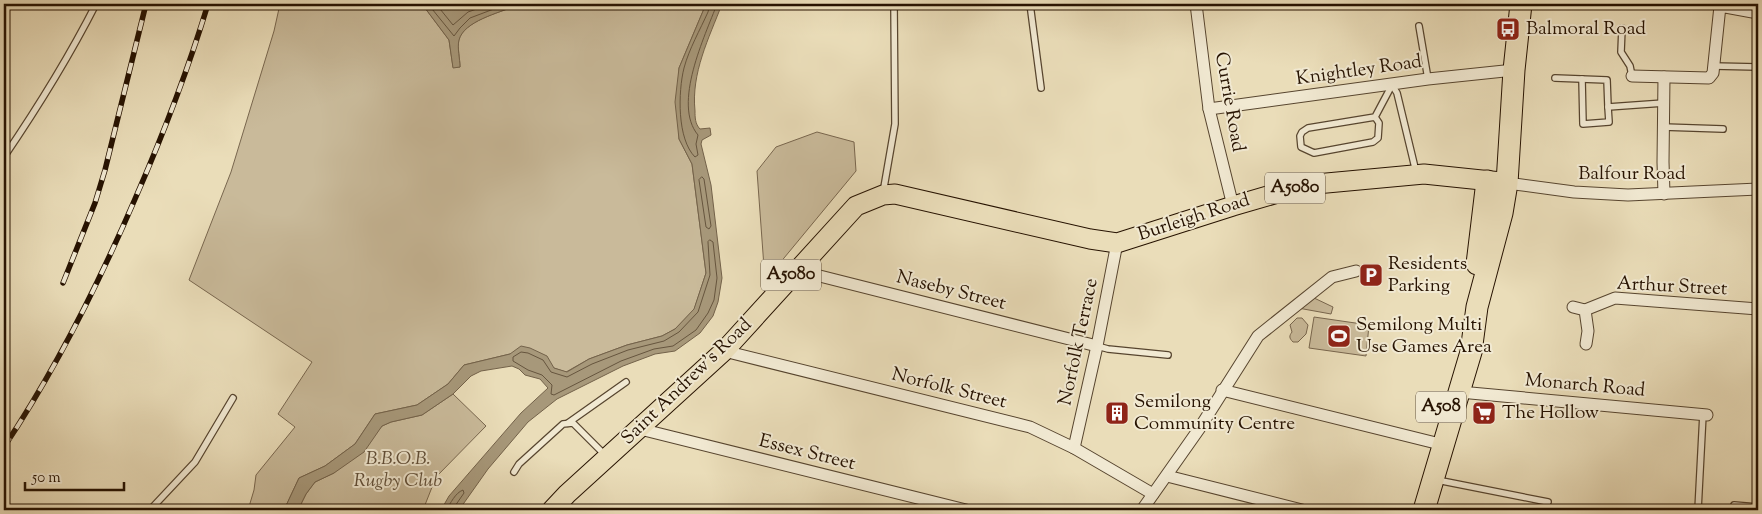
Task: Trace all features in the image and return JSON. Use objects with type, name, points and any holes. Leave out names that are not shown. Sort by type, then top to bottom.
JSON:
[{"type":"highway","name":"A508","points":[[1412,510],[1460,392],[1471,352],[1477,307],[1502,213],[1497,182],[1514,70],[1521,4]]},
{"type":"highway","name":"A508","points":[[1424,510],[1434,480],[1438,444],[1458,344],[1477,307]]},
{"type":"main road","name":"Burleigh Road","points":[[1090,240],[1117,243],[1304,185],[1417,175],[1463,177],[1497,182]]},
{"type":"main road","name":"Saint Andrew's Road","points":[[557,509],[608,458],[724,351],[856,206],[883,195],[895,194],[1090,240]]},
{"type":"street","name":"Currie Road","points":[[1196,4],[1209,109],[1232,206]]},
{"type":"street","points":[[1632,76],[1709,78],[1713,73],[1720,6],[1758,13]]},
{"type":"street","name":"Knightley Road","points":[[1209,109],[1428,79],[1514,70]]},
{"type":"street","points":[[1664,77],[1664,194]]},
{"type":"street","name":"Balfour Road","points":[[1497,182],[1602,194],[1664,194],[1758,189]]},
{"type":"street","name":"Norfolk Terrace","points":[[1074,448],[1097,346],[1117,243]]},
{"type":"street","name":"Naseby Street","points":[[796,270],[1097,346]]},
{"type":"street","points":[[1142,510],[1199,429],[1258,336],[1332,277],[1356,271]]},
{"type":"street","name":"Arthur Street","points":[[1585,310],[1615,298],[1758,309]]},
{"type":"street","points":[[1573,307],[1585,310],[1588,331],[1586,344]]},
{"type":"street","name":"Norfolk Street","points":[[724,351],[1030,428],[1074,448],[1154,494]]},
{"type":"street","points":[[1222,390],[1438,444]]},
{"type":"street","name":"Monarch Road","points":[[1460,392],[1705,415]]},
{"type":"street","name":"Essex Street","points":[[640,429],[966,510]]},
{"type":"street","points":[[1167,476],[1302,510]]},
{"type":"lane","points":[[4,157],[42,101],[96,4]]},
{"type":"lane","points":[[883,195],[895,124],[894,4]]},
{"type":"lane","points":[[1030,4],[1041,88]]},
{"type":"lane","points":[[1419,26],[1428,79]]},
{"type":"lane","points":[[1622,28],[1621,52],[1630,66],[1632,76]]},
{"type":"lane","points":[[1713,66],[1758,67]]},
{"type":"lane","points":[[1555,78],[1582,79],[1607,80],[1609,122],[1583,124],[1582,79]]},
{"type":"lane","points":[[1375,117],[1392,85]]},
{"type":"lane","points":[[1392,85],[1397,93],[1417,175]]},
{"type":"lane","points":[[1608,106],[1664,103]]},
{"type":"lane","points":[[1375,117],[1379,123],[1378,138],[1373,142],[1314,153],[1301,147],[1300,136],[1308,128],[1375,117]]},
{"type":"lane","points":[[1663,127],[1723,129]]},
{"type":"lane","points":[[1097,346],[1168,356]]},
{"type":"lane","points":[[514,472],[519,464],[563,424],[568,423],[626,382]]},
{"type":"lane","points":[[150,510],[195,462],[233,398]]},
{"type":"lane","points":[[1698,510],[1705,415]]},
{"type":"lane","points":[[568,423],[573,423],[608,458]]},
{"type":"lane","points":[[1434,480],[1548,502]]},
{"type":"lane","points":[[1734,505],[1758,506]]},
{"type":"green space","points":[[280,4],[422,4],[449,40],[453,67],[460,67],[458,42],[462,33],[475,22],[517,4],[706,4],[679,68],[679,139],[692,164],[706,273],[694,310],[675,329],[662,336],[627,345],[589,359],[566,372],[510,354],[464,365],[448,384],[417,405],[375,414],[355,444],[325,466],[299,478],[284,510],[248,510],[256,475],[295,427],[278,414],[312,362],[189,280],[231,172],[274,31]]},
{"type":"green space","points":[[817,132],[854,142],[856,171],[765,281],[757,171],[776,147]]},
{"type":"green space","points":[[1312,297],[1333,307],[1331,314],[1298,308]]},
{"type":"green space","name":"Semilong Multi Use Games Area","points":[[1314,317],[1369,325],[1366,356],[1309,348]]},
{"type":"green space","points":[[1297,318],[1302,318],[1308,325],[1306,334],[1298,342],[1293,342],[1290,337],[1292,332],[1290,325]]},
{"type":"green space","name":"B.B.O.B. Rugby Club","points":[[453,394],[486,426],[436,477],[423,510],[298,510],[315,482],[334,473],[374,436],[382,426],[422,415]]},
{"type":"water","points":[[422,4],[517,4],[483,18],[462,33],[458,50],[460,67],[453,68],[449,40]]},
{"type":"water","points":[[706,4],[722,4],[698,69],[694,97],[695,116],[696,123],[700,129],[710,128],[711,135],[702,140],[701,144],[711,185],[722,278],[718,302],[713,316],[700,333],[675,351],[655,354],[623,366],[557,399],[528,422],[488,469],[459,510],[441,510],[449,496],[521,413],[548,388],[540,379],[525,375],[519,369],[512,366],[481,371],[471,376],[453,394],[422,415],[382,426],[364,452],[334,473],[315,482],[298,510],[284,510],[299,478],[325,466],[355,444],[375,414],[417,405],[448,384],[464,365],[510,354],[521,346],[547,356],[554,368],[567,372],[589,359],[627,345],[662,336],[675,329],[694,309],[706,273],[692,164],[679,139],[675,102],[679,68]]},
{"type":"railway","points":[[63,283],[95,203],[105,170],[146,4]]},
{"type":"railway","points":[[4,447],[59,357],[106,263],[165,127],[208,4]]},
{"type":"place","name":"Balmoral Road","points":[[1508,29]]},
{"type":"place","name":"Residents Parking","points":[[1371,275]]},
{"type":"place","name":"Semilong Multi Use Games Area","points":[[1339,336]]},
{"type":"place","name":"Semilong Community Centre","points":[[1117,413]]},
{"type":"place","name":"The Hollow","points":[[1484,413]]}]
